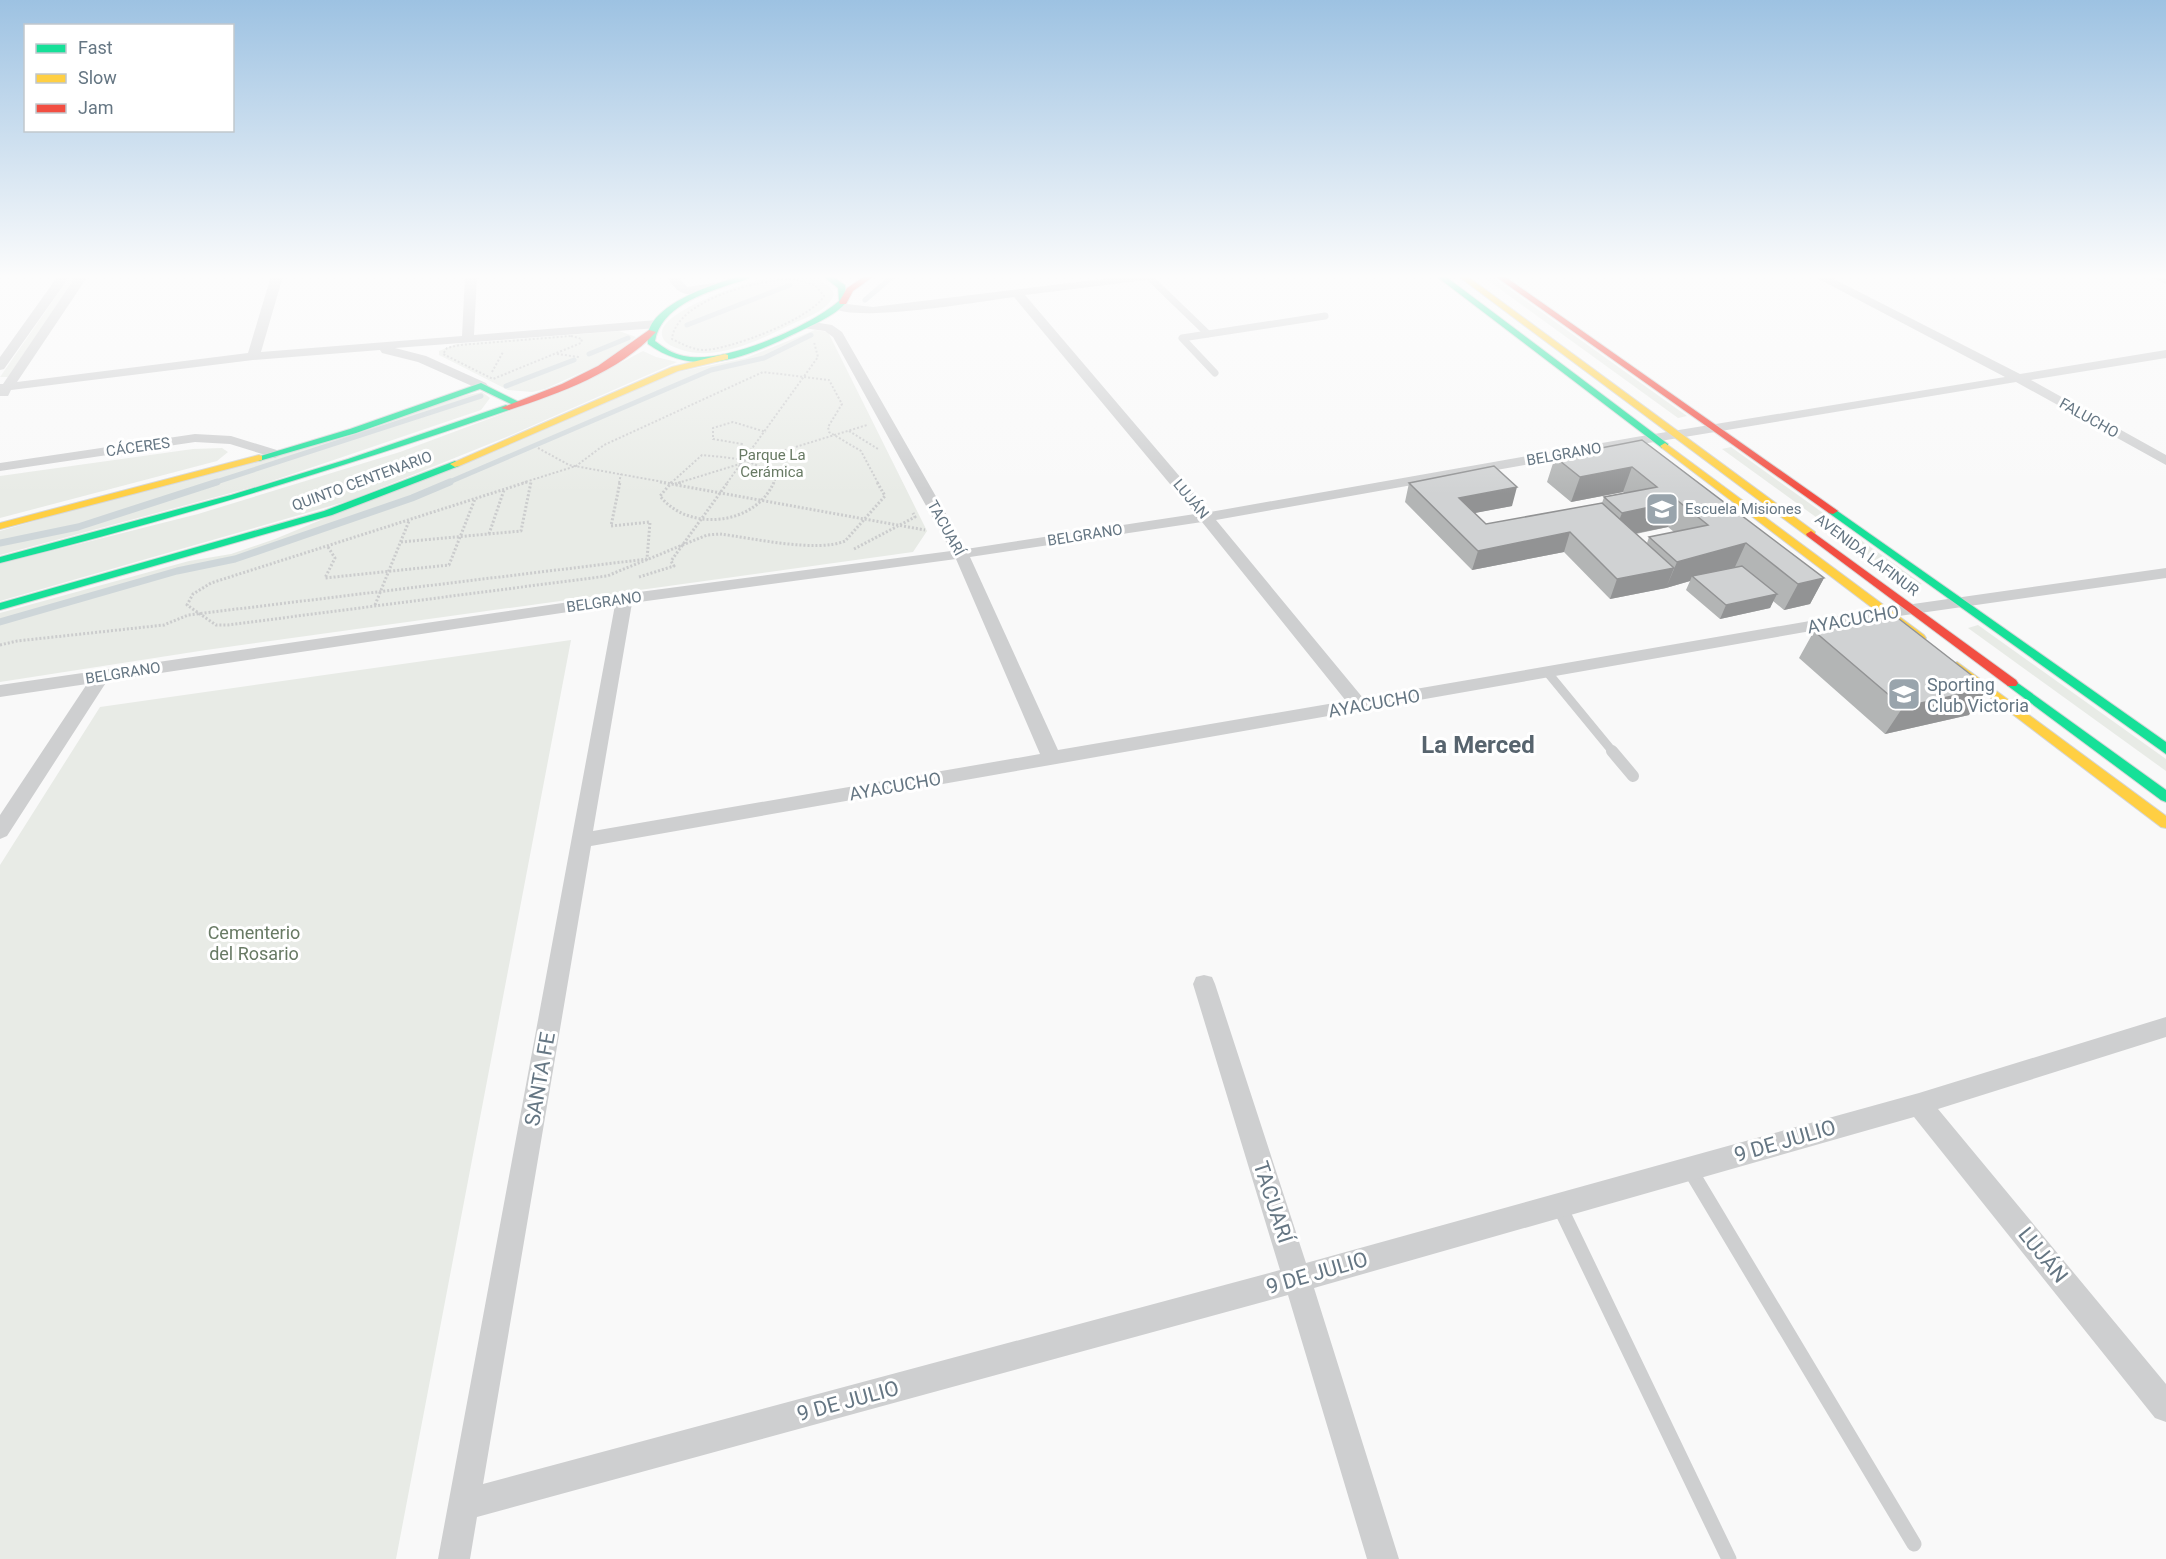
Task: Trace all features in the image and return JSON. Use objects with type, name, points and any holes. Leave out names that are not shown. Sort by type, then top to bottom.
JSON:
[{"type":"main road","name":"QUINTO CENTENARIO","points":[[0,560],[217,503],[374,455],[518,404],[605,367],[633,349]]},
{"type":"main road","points":[[659,349],[664,353],[697,359],[725,357],[757,349]]},
{"type":"main road","name":"AVENIDA LAFINUR","points":[[1537,349],[2166,823]]},
{"type":"main road","name":"AVENIDA LAFINUR","points":[[1564,349],[1921,607],[2166,797]]},
{"type":"main road","name":"AVENIDA LAFINUR","points":[[1572,349],[1684,434]]},
{"type":"main road","name":"AVENIDA LAFINUR","points":[[1602,349],[1962,602],[2166,749]]},
{"type":"main road","name":"QUINTO CENTENARIO","points":[[0,607],[90,584],[328,513],[445,468],[675,369],[725,357]]},
{"type":"main road","points":[[0,526],[275,454],[353,431],[485,382],[518,404]]},
{"type":"main road","name":"AVENIDA LAFINUR","points":[[1921,607],[2043,688]]},
{"type":"street","points":[[0,366],[12,349]]},
{"type":"street","points":[[2,391],[31,349]]},
{"type":"street","points":[[253,356],[255,349]]},
{"type":"street","points":[[2,391],[253,356],[337,349]]},
{"type":"street","points":[[373,349],[394,351],[485,382]]},
{"type":"street","points":[[425,361],[421,354],[426,349]]},
{"type":"street","name":"TACUARÍ","points":[[846,349],[962,554],[1052,758]]},
{"type":"street","name":"LUJÁN","points":[[1064,349],[1206,517],[1360,706]]},
{"type":"street","name":"FALUCHO","points":[[1961,349],[2166,461]]},
{"type":"street","name":"BELGRANO","points":[[0,691],[627,589],[962,554],[1206,517],[1655,438],[2166,354]]},
{"type":"street","name":"CÁCERES","points":[[0,467],[206,438],[231,440],[275,454]]},
{"type":"street","name":"AYACUCHO","points":[[583,840],[1921,607],[2164,575]]},
{"type":"street","name":"SANTA FE","points":[[454,1559],[627,589]]},
{"type":"street","points":[[3,822],[102,675]]},
{"type":"street","name":"TACUARÍ","points":[[1204,984],[1383,1559]]},
{"type":"street","name":"9 DE JULIO","points":[[464,1505],[1297,1279],[1919,1104],[2166,1027]]},
{"type":"street","name":"LUJÁN","points":[[1919,1104],[2166,1407]]},
{"type":"lane","points":[[1192,349],[1215,373]]},
{"type":"lane","points":[[1548,673],[1633,776]]},
{"type":"lane","points":[[1688,1168],[1914,1544]]},
{"type":"lane","points":[[1559,1205],[1729,1559]]},
{"type":"path","points":[[485,382],[504,349]]},
{"type":"path","points":[[627,589],[674,566],[671,561],[818,357],[815,349]]},
{"type":"path","points":[[772,372],[804,376],[829,380],[842,404],[828,428],[829,432],[861,451],[885,496],[845,541],[838,544],[814,546],[720,534],[707,535],[685,542],[607,576],[228,625],[216,624],[187,605],[189,597],[199,588],[576,466],[604,445],[755,375],[772,372]]},
{"type":"path","points":[[863,417],[871,433]]},
{"type":"path","points":[[738,460],[742,444],[713,439],[713,428],[728,422],[738,422],[766,432]]},
{"type":"path","points":[[673,484],[867,425]]},
{"type":"path","points":[[848,431],[879,450],[875,441]]},
{"type":"path","points":[[540,449],[569,465],[949,534]]},
{"type":"path","points":[[702,455],[738,460],[758,464],[770,470],[775,480],[774,488],[764,501],[744,515],[717,519],[702,518],[673,512],[664,505],[660,496],[702,455]]},
{"type":"path","points":[[621,474],[611,526],[650,522],[647,559]]},
{"type":"path","points":[[401,542],[520,531],[531,481]]},
{"type":"path","points":[[489,534],[505,489]]},
{"type":"path","points":[[328,547],[334,558],[325,579],[449,565],[475,499]]},
{"type":"path","points":[[853,550],[915,517],[910,507]]},
{"type":"path","points":[[374,606],[410,520]]},
{"type":"path","points":[[0,645],[17,641],[164,625],[188,615],[647,559]]},
{"type":"green space","points":[[20,349],[27,349],[8,377],[0,377]]},
{"type":"green space","points":[[444,349],[623,349],[611,359],[545,389],[532,392],[508,390],[439,355],[439,351]]},
{"type":"green space","points":[[681,349],[733,349],[702,353]]},
{"type":"green space","name":"Parque La Cerámica","points":[[769,349],[836,349],[927,531],[913,552],[206,650],[0,682],[0,613],[189,561],[231,554],[275,539],[678,372],[746,358]]},
{"type":"green space","points":[[1582,349],[1593,349],[1687,416],[1678,418]]},
{"type":"green space","points":[[643,351],[677,362],[509,436],[348,501],[0,601],[0,564],[198,514],[400,452],[553,395],[586,381]]},
{"type":"green space","points":[[482,392],[490,398],[481,410],[257,486],[0,555],[0,531]]},
{"type":"green space","points":[[1731,447],[1922,584],[1911,586],[1722,449]]},
{"type":"green space","points":[[222,448],[228,452],[217,461],[0,518],[0,476],[193,449]]},
{"type":"green space","points":[[1978,625],[2166,759],[2166,771],[1968,628]]},
{"type":"green space","name":"Cementerio del Rosario","points":[[571,640],[396,1559],[0,1559],[0,865],[100,707]]},
{"type":"building","points":[[1642,440],[1824,578],[1798,584],[1746,543],[1677,562],[1649,537],[1708,525],[1678,501],[1622,513],[1604,497],[1657,487],[1632,467],[1580,477],[1555,457]]},
{"type":"building","points":[[1494,466],[1517,487],[1459,498],[1486,524],[1602,503],[1674,568],[1617,579],[1570,532],[1478,551],[1409,483]]},
{"type":"building","points":[[1742,566],[1777,594],[1726,605],[1692,576]]},
{"type":"building","points":[[1894,615],[1988,688],[1903,707],[1814,631]]},
{"type":"waterway","points":[[589,354],[602,349]]},
{"type":"waterway","points":[[447,483],[711,370],[764,358],[783,349]]},
{"type":"waterway","points":[[506,386],[574,360]]},
{"type":"waterway","points":[[213,483],[481,396]]},
{"type":"waterway","points":[[0,543],[78,527],[217,482]]},
{"type":"waterway","points":[[0,622],[177,571],[235,559],[412,498],[450,482]]},
{"type":"traffic: fast","points":[[661,349],[684,359],[702,360],[739,354],[752,349]]},
{"type":"traffic: fast","points":[[1536,349],[1665,446]]},
{"type":"traffic: fast","points":[[259,458],[353,431],[481,386],[518,404]]},
{"type":"traffic: fast","points":[[0,560],[235,497],[351,461],[506,408]]},
{"type":"traffic: fast","points":[[0,607],[328,513],[455,464]]},
{"type":"traffic: fast","points":[[1833,511],[2166,749]]},
{"type":"traffic: fast","points":[[2012,683],[2166,797]]},
{"type":"traffic: slow","points":[[1560,349],[1811,534]]},
{"type":"traffic: slow","points":[[455,464],[675,369],[725,357]]},
{"type":"traffic: slow","points":[[1665,446],[1920,638]]},
{"type":"traffic: slow","points":[[0,526],[259,458]]},
{"type":"traffic: slow","points":[[1957,666],[2166,823]]},
{"type":"traffic: jam","points":[[506,408],[583,378],[631,349]]},
{"type":"traffic: jam","points":[[1602,349],[1833,511]]},
{"type":"traffic: jam","points":[[1811,534],[2012,683]]},
{"type":"place","name":"Escuela Misiones","points":[[1662,509]]},
{"type":"place","name":"Sporting Club Victoria","points":[[1904,694]]},
{"type":"district","name":"La Merced","points":[[1478,745]]}]
